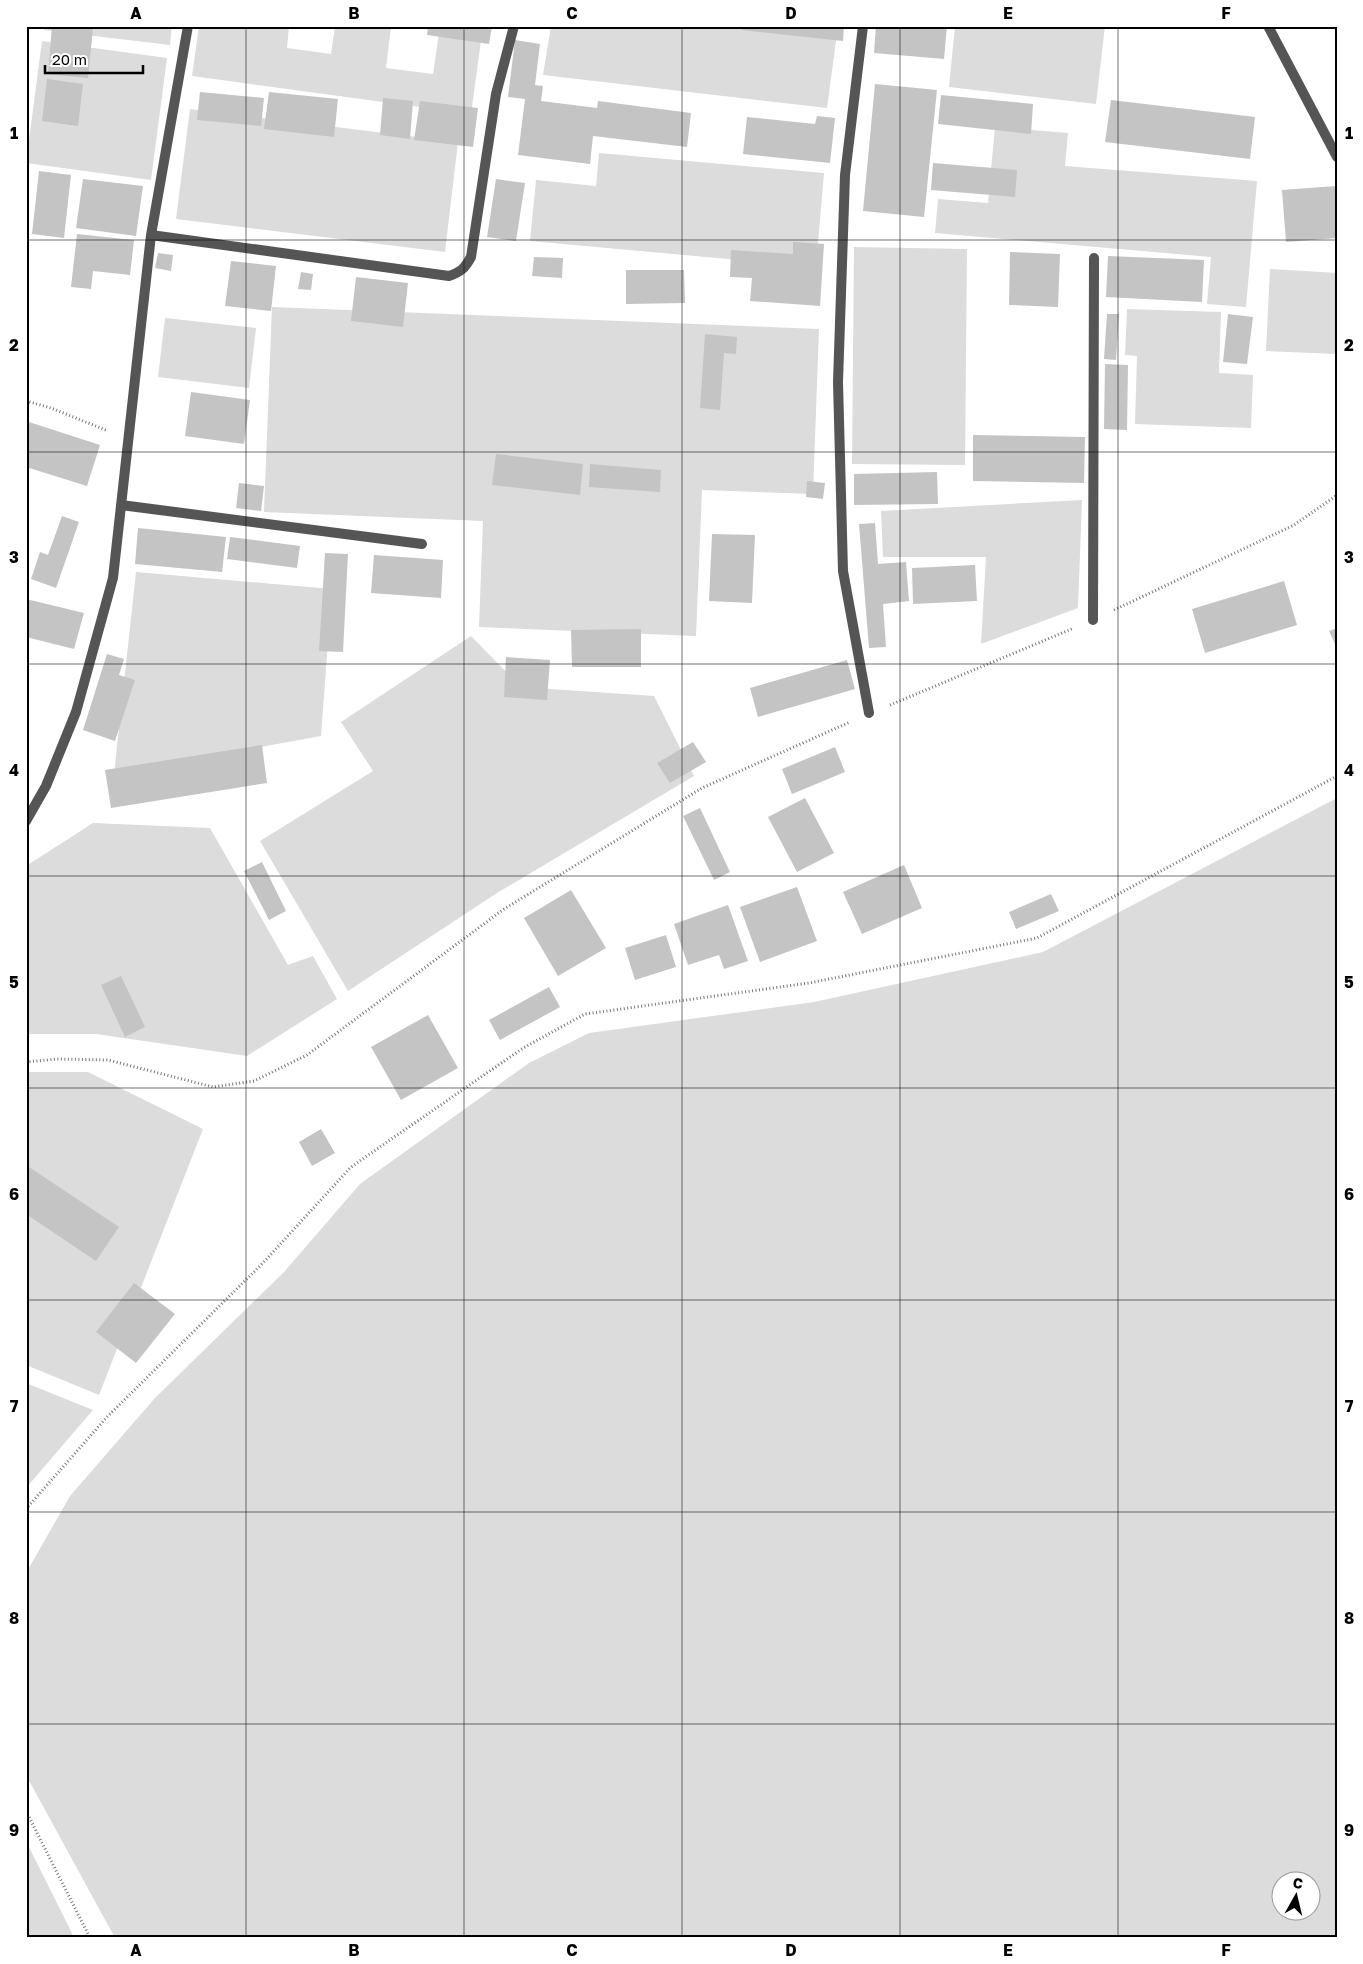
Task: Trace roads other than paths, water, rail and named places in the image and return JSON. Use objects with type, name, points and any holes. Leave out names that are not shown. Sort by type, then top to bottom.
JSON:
[{"type":"lane","points":[[26,821],[46,786],[76,712],[113,578],[151,235],[188,26]]},
{"type":"lane","points":[[151,235],[449,276],[459,273],[471,257],[496,94],[514,26]]},
{"type":"lane","points":[[863,26],[845,174],[838,382],[843,571],[869,713]]},
{"type":"lane","points":[[1268,26],[1337,157]]},
{"type":"lane","points":[[1093,620],[1094,258]]},
{"type":"lane","points":[[121,505],[422,544]]}]
